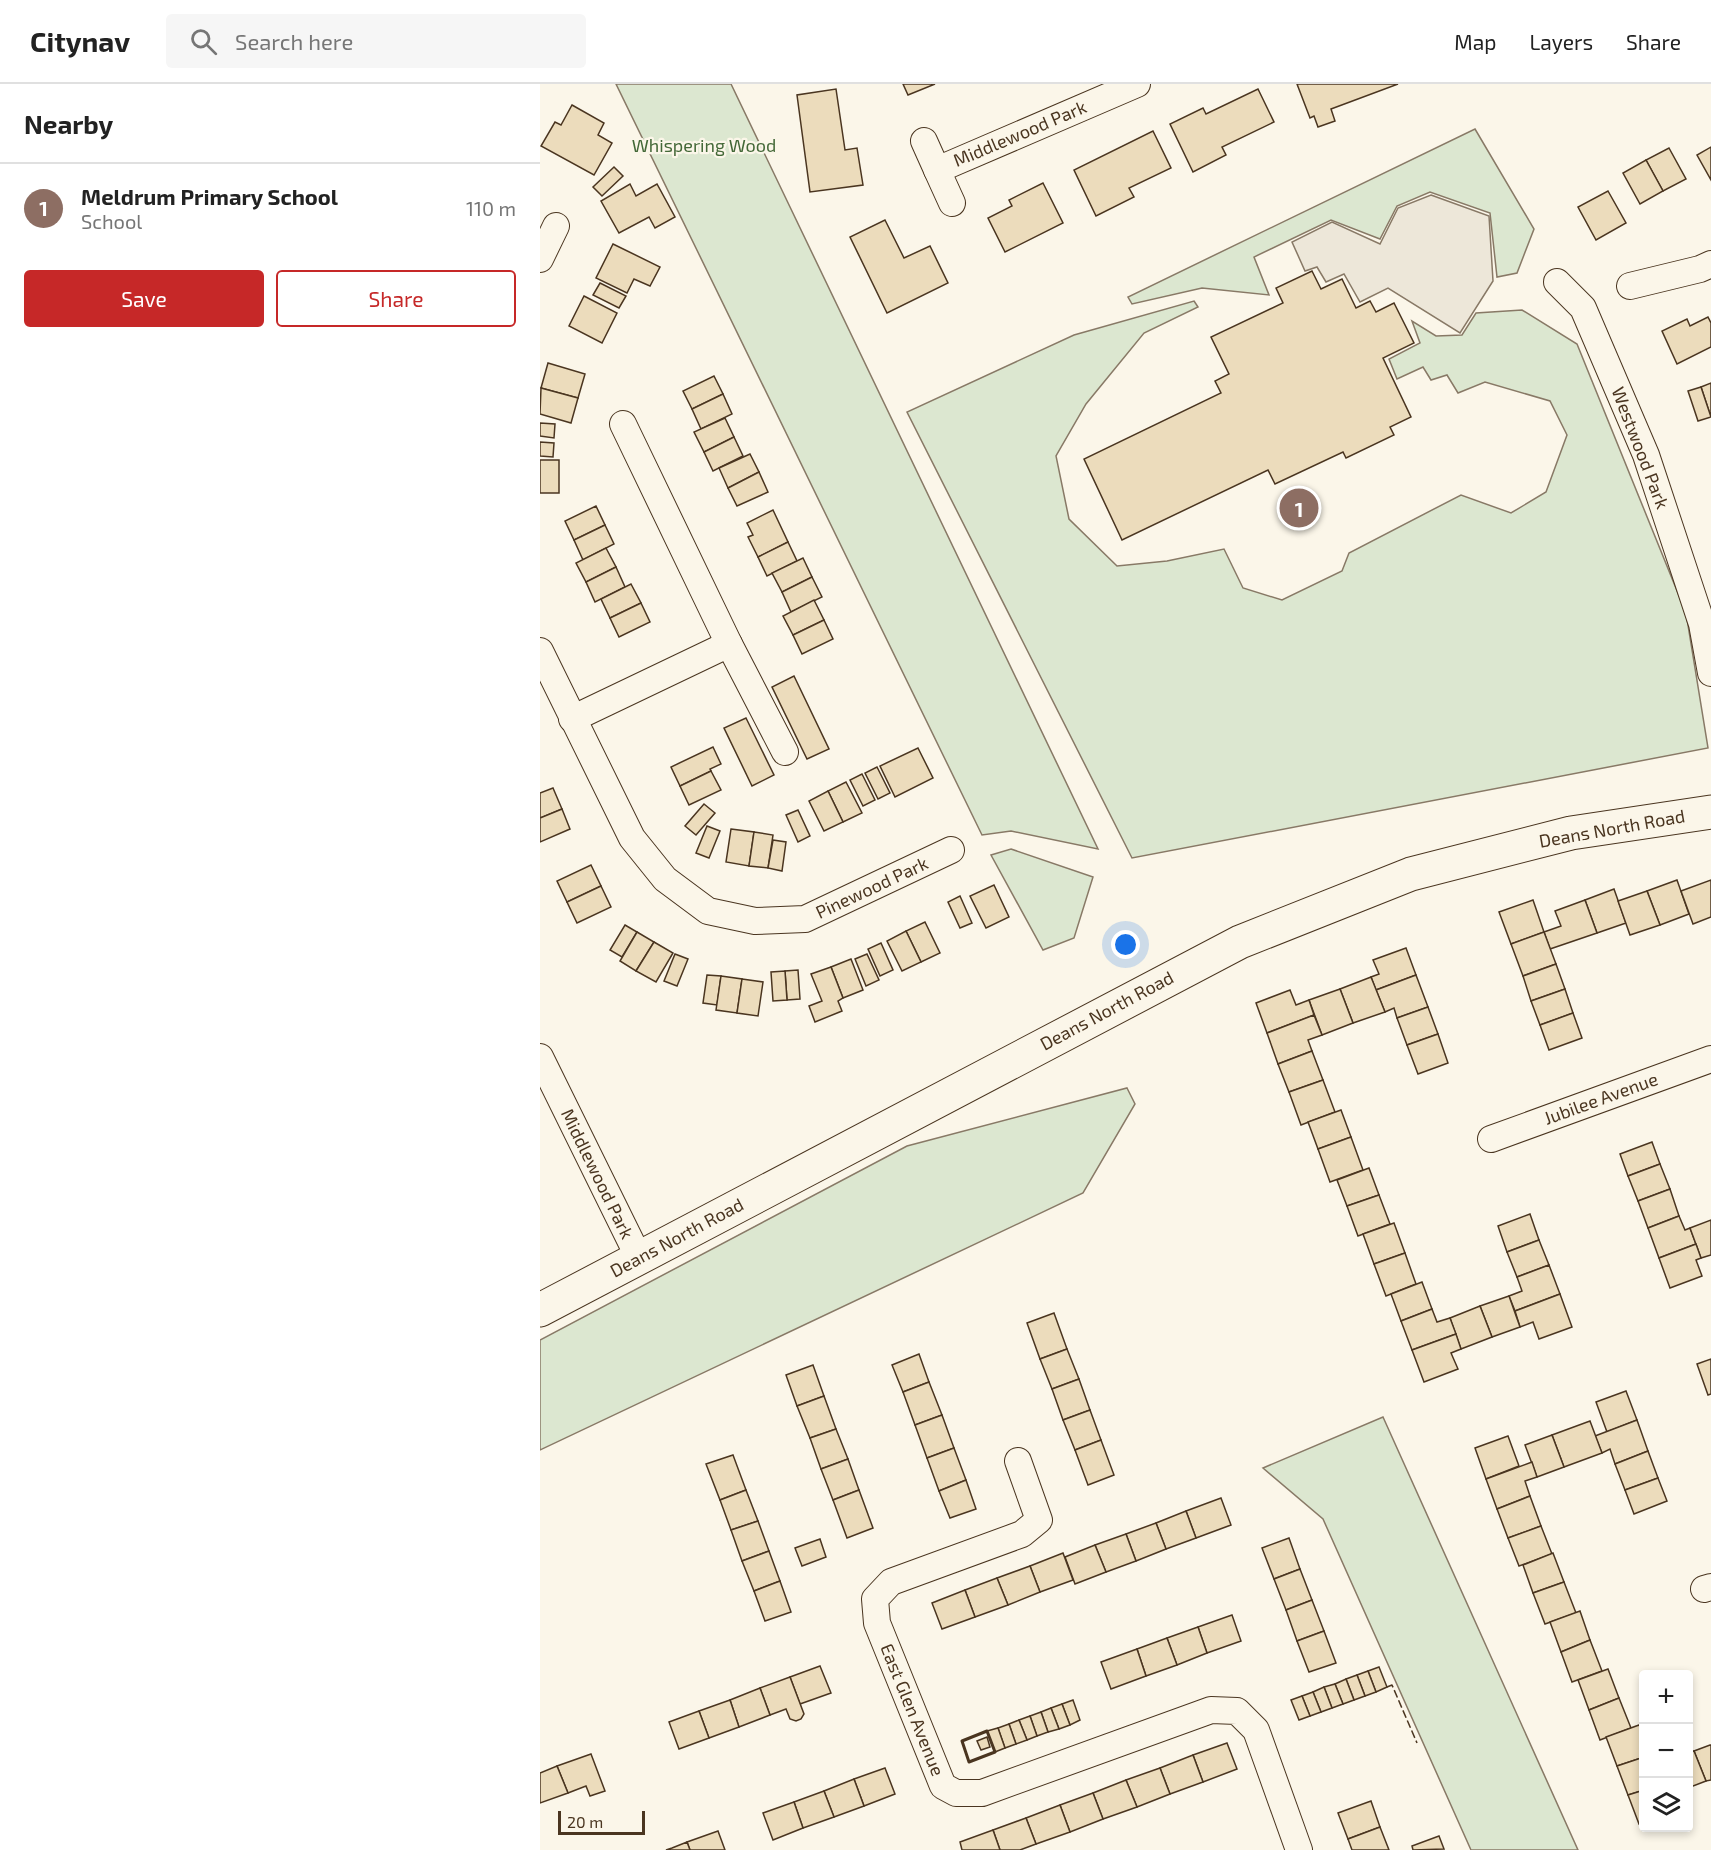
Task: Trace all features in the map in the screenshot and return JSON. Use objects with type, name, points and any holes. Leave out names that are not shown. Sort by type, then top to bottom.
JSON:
[{"type":"street","name":"Middlewood Park","points":[[937,170],[1137,84]]},
{"type":"street","name":"Middlewood Park","points":[[924,141],[952,203]]},
{"type":"street","points":[[540,259],[556,226]]},
{"type":"street","points":[[1630,286],[1700,269],[1711,264]]},
{"type":"street","name":"Westwood Park","points":[[1557,282],[1583,308],[1646,455],[1706,623],[1711,673]]},
{"type":"street","points":[[623,424],[729,645],[785,752]]},
{"type":"street","points":[[572,719],[729,645]]},
{"type":"street","name":"Pinewood Park","points":[[540,651],[632,838],[665,879],[708,910],[755,921],[805,919],[951,850]]},
{"type":"street","name":"Deans North Road","points":[[540,1310],[1240,942],[1411,874],[1571,832],[1711,812]]},
{"type":"street","name":"Middlewood Park","points":[[540,1057],[639,1258]]},
{"type":"street","name":"Jubilee Avenue","points":[[1491,1139],[1711,1059]]},
{"type":"street","name":"East Glen Avenue","points":[[1018,1461],[1039,1520],[1022,1534],[891,1582],[875,1599],[877,1623],[943,1786],[956,1792],[982,1792],[1211,1710],[1237,1711],[1256,1730],[1299,1850]]},
{"type":"green space","name":"Whispering Wood","points":[[616,84],[731,84],[1098,849],[1011,831],[982,835]]},
{"type":"green space","points":[[1475,129],[1534,229],[1517,273],[1497,277],[1490,213],[1430,192],[1397,206],[1380,239],[1331,220],[1254,257],[1269,295],[1202,288],[1132,304],[1128,297]]},
{"type":"green space","points":[[1194,301],[1198,307],[1144,333],[1086,404],[1056,456],[1069,519],[1117,566],[1167,561],[1224,549],[1243,588],[1282,600],[1342,571],[1349,553],[1461,495],[1511,513],[1546,492],[1567,435],[1550,401],[1485,382],[1458,393],[1447,375],[1431,380],[1423,367],[1397,379],[1389,359],[1420,343],[1412,321],[1436,336],[1462,335],[1476,313],[1522,310],[1577,344],[1686,613],[1708,748],[1132,858],[907,412],[1074,335]]},
{"type":"green space","points":[[1011,849],[1093,877],[1074,938],[1043,950],[991,855]]},
{"type":"green space","points":[[1127,1088],[1135,1104],[1083,1193],[540,1450],[540,1340],[907,1146]]},
{"type":"green space","points":[[1383,1417],[1578,1850],[1471,1850],[1323,1519],[1263,1468]]},
{"type":"shaded area","points":[[1431,195],[1489,216],[1493,281],[1460,333],[1388,288],[1360,302],[1344,274],[1326,282],[1317,267],[1305,271],[1292,242],[1332,222],[1380,244],[1398,208]]},
{"type":"building","points":[[903,84],[935,84],[908,95]]},
{"type":"building","points":[[1297,84],[1398,84],[1331,109],[1335,121],[1318,127],[1314,116],[1310,118]]},
{"type":"building","points":[[836,89],[845,150],[857,148],[863,185],[810,192],[797,95]]},
{"type":"building","points":[[1258,89],[1274,122],[1222,147],[1226,155],[1193,172],[1170,124],[1203,108],[1206,114]]},
{"type":"building","points":[[572,105],[604,123],[598,135],[612,143],[594,175],[541,146],[555,122],[561,125]]},
{"type":"building","points":[[1153,131],[1171,168],[1129,188],[1134,197],[1096,216],[1074,170]]},
{"type":"building","points":[[1711,147],[1711,180],[1697,155]]},
{"type":"building","points":[[1669,148],[1686,179],[1663,191],[1646,160]]},
{"type":"building","points":[[1646,160],[1663,191],[1640,204],[1623,173]]},
{"type":"building","points":[[614,167],[623,176],[602,196],[593,187]]},
{"type":"building","points":[[1043,183],[1063,223],[1005,252],[988,218],[1012,206],[1009,200]]},
{"type":"building","points":[[630,184],[636,196],[657,184],[675,217],[655,228],[649,217],[619,233],[601,201]]},
{"type":"building","points":[[1608,191],[1626,223],[1596,240],[1578,207]]},
{"type":"building","points":[[885,220],[904,258],[930,246],[948,283],[887,313],[850,237]]},
{"type":"building","points":[[613,244],[660,267],[650,286],[634,279],[627,293],[596,278]]},
{"type":"building","points":[[1312,271],[1321,289],[1342,279],[1356,308],[1370,301],[1376,312],[1394,303],[1414,343],[1383,358],[1411,417],[1390,427],[1394,435],[1346,458],[1343,452],[1275,484],[1268,470],[1122,540],[1084,459],[1221,393],[1215,381],[1229,374],[1211,337],[1283,303],[1276,288]]},
{"type":"building","points":[[600,283],[626,296],[619,308],[593,295]]},
{"type":"building","points":[[584,296],[617,313],[602,343],[569,326]]},
{"type":"building","points":[[1708,317],[1711,323],[1711,347],[1677,364],[1662,331],[1687,319],[1690,326]]},
{"type":"building","points":[[548,363],[585,374],[578,398],[541,388]]},
{"type":"building","points":[[714,376],[723,394],[692,409],[683,391]]},
{"type":"building","points":[[1711,383],[1711,417],[1701,387]]},
{"type":"building","points":[[1701,387],[1711,417],[1698,421],[1688,391]]},
{"type":"building","points":[[541,388],[578,398],[571,423],[540,414]]},
{"type":"building","points":[[723,394],[732,414],[701,429],[692,409]]},
{"type":"building","points":[[725,418],[734,437],[704,452],[694,432]]},
{"type":"building","points":[[540,423],[555,424],[554,438],[540,436]]},
{"type":"building","points":[[734,437],[743,456],[713,471],[704,452]]},
{"type":"building","points":[[540,442],[554,443],[553,457],[540,456]]},
{"type":"building","points":[[750,454],[759,472],[728,488],[719,468]]},
{"type":"building","points":[[540,460],[559,460],[559,493],[540,493]]},
{"type":"building","points":[[759,472],[768,492],[737,506],[728,488]]},
{"type":"building","points":[[596,506],[605,525],[574,540],[565,521]]},
{"type":"building","points":[[773,510],[788,542],[758,557],[748,537],[753,535],[747,523]]},
{"type":"building","points":[[605,525],[614,544],[583,560],[574,540]]},
{"type":"building","points":[[788,542],[797,561],[767,576],[758,557]]},
{"type":"building","points":[[606,548],[616,567],[586,582],[576,563]]},
{"type":"building","points":[[803,558],[812,577],[782,592],[772,573]]},
{"type":"building","points":[[616,567],[625,587],[595,602],[586,582]]},
{"type":"building","points":[[812,577],[822,597],[791,612],[782,592]]},
{"type":"building","points":[[631,584],[641,603],[610,618],[601,599]]},
{"type":"building","points":[[814,600],[824,620],[793,635],[783,616]]},
{"type":"building","points":[[641,603],[650,622],[619,637],[610,618]]},
{"type":"building","points":[[824,620],[833,639],[802,654],[793,635]]},
{"type":"building","points":[[794,676],[829,749],[807,759],[772,687]]},
{"type":"building","points":[[746,718],[774,775],[752,786],[724,728]]},
{"type":"building","points":[[713,747],[721,764],[680,786],[671,767]]},
{"type":"building","points":[[918,748],[933,778],[895,797],[880,766]]},
{"type":"building","points":[[877,767],[890,793],[878,799],[865,773]]},
{"type":"building","points":[[711,771],[721,790],[689,805],[680,786]]},
{"type":"building","points":[[862,774],[875,800],[863,806],[850,780]]},
{"type":"building","points":[[846,782],[862,813],[843,822],[828,791]]},
{"type":"building","points":[[553,788],[562,809],[540,818],[540,793]]},
{"type":"building","points":[[828,791],[843,822],[824,831],[809,801]]},
{"type":"building","points":[[704,804],[715,813],[696,835],[685,826]]},
{"type":"building","points":[[562,809],[570,829],[540,842],[540,818]]},
{"type":"building","points":[[798,810],[810,836],[798,842],[786,815]]},
{"type":"building","points":[[707,826],[720,831],[709,858],[696,853]]},
{"type":"building","points":[[731,829],[754,832],[749,866],[726,862]]},
{"type":"building","points":[[754,832],[773,835],[768,868],[749,866]]},
{"type":"building","points":[[773,840],[786,842],[782,871],[768,868]]},
{"type":"building","points":[[591,865],[601,886],[567,902],[557,881]]},
{"type":"building","points":[[1677,880],[1689,914],[1660,925],[1647,891]]},
{"type":"building","points":[[1711,880],[1711,917],[1693,924],[1681,891]]},
{"type":"building","points":[[994,885],[1009,917],[986,928],[970,896]]},
{"type":"building","points":[[601,886],[611,907],[577,923],[567,902]]},
{"type":"building","points":[[1614,889],[1626,923],[1597,933],[1585,900]]},
{"type":"building","points":[[1647,891],[1660,925],[1630,935],[1618,901]]},
{"type":"building","points":[[960,896],[972,923],[960,928],[948,902]]},
{"type":"building","points":[[1533,900],[1544,932],[1511,944],[1499,912]]},
{"type":"building","points":[[1585,900],[1597,933],[1550,949],[1544,932],[1561,926],[1555,911]]},
{"type":"building","points":[[925,922],[940,953],[921,962],[906,931]]},
{"type":"building","points":[[625,925],[637,932],[622,957],[610,950]]},
{"type":"building","points":[[906,931],[921,962],[902,971],[887,941]]},
{"type":"building","points":[[637,932],[654,942],[636,971],[620,961]]},
{"type":"building","points":[[1544,932],[1556,964],[1523,976],[1511,944]]},
{"type":"building","points":[[654,942],[673,953],[656,982],[636,971]]},
{"type":"building","points":[[881,943],[893,970],[880,976],[868,949]]},
{"type":"building","points":[[1406,948],[1416,975],[1376,990],[1371,977],[1379,974],[1373,960]]},
{"type":"building","points":[[675,954],[688,959],[677,986],[664,981]]},
{"type":"building","points":[[867,954],[879,980],[866,986],[855,959]]},
{"type":"building","points":[[851,959],[863,990],[843,998],[831,967]]},
{"type":"building","points":[[1556,964],[1565,989],[1531,1001],[1523,976]]},
{"type":"building","points":[[831,967],[843,998],[838,1001],[842,1011],[815,1022],[809,1006],[822,1001],[811,974]]},
{"type":"building","points":[[798,970],[800,999],[787,1000],[785,971]]},
{"type":"building","points":[[785,971],[787,1000],[773,1001],[771,972]]},
{"type":"building","points":[[707,975],[721,976],[717,1005],[703,1003]]},
{"type":"building","points":[[1416,975],[1428,1007],[1397,1018],[1394,1008],[1385,1012],[1376,990]]},
{"type":"building","points":[[721,976],[742,979],[737,1013],[716,1010]]},
{"type":"building","points":[[1371,977],[1385,1012],[1353,1023],[1340,989]]},
{"type":"building","points":[[742,979],[763,982],[758,1016],[737,1013]]},
{"type":"building","points":[[1340,989],[1353,1023],[1322,1035],[1309,1000]]},
{"type":"building","points":[[1565,989],[1573,1013],[1540,1025],[1531,1001]]},
{"type":"building","points":[[1290,990],[1296,1005],[1309,1000],[1314,1015],[1267,1033],[1256,1003]]},
{"type":"building","points":[[1428,1007],[1438,1034],[1407,1045],[1397,1018]]},
{"type":"building","points":[[1573,1013],[1582,1038],[1549,1050],[1540,1025]]},
{"type":"building","points":[[1314,1015],[1322,1035],[1308,1040],[1312,1051],[1278,1064],[1267,1033]]},
{"type":"building","points":[[1438,1034],[1448,1063],[1418,1074],[1407,1045]]},
{"type":"building","points":[[1312,1051],[1323,1080],[1289,1092],[1278,1064]]},
{"type":"building","points":[[1323,1080],[1335,1112],[1301,1125],[1289,1092]]},
{"type":"building","points":[[1341,1110],[1351,1137],[1318,1149],[1308,1122]]},
{"type":"building","points":[[1351,1137],[1363,1170],[1330,1182],[1318,1149]]},
{"type":"building","points":[[1652,1142],[1660,1164],[1628,1176],[1620,1154]]},
{"type":"building","points":[[1660,1164],[1670,1189],[1638,1201],[1628,1176]]},
{"type":"building","points":[[1369,1168],[1379,1195],[1347,1206],[1337,1180]]},
{"type":"building","points":[[1670,1189],[1679,1216],[1648,1228],[1638,1201]]},
{"type":"building","points":[[1379,1195],[1390,1224],[1358,1236],[1347,1206]]},
{"type":"building","points":[[1530,1214],[1539,1240],[1507,1252],[1498,1226]]},
{"type":"building","points":[[1679,1216],[1685,1230],[1690,1228],[1696,1244],[1659,1258],[1648,1228]]},
{"type":"building","points":[[1711,1220],[1711,1255],[1701,1258],[1690,1228]]},
{"type":"building","points":[[1394,1223],[1405,1253],[1374,1264],[1363,1234]]},
{"type":"building","points":[[1539,1240],[1549,1265],[1517,1277],[1507,1252]]},
{"type":"building","points":[[1696,1244],[1701,1258],[1696,1260],[1702,1276],[1670,1288],[1659,1258]]},
{"type":"building","points":[[1405,1253],[1416,1284],[1386,1296],[1374,1264]]},
{"type":"building","points":[[1549,1265],[1560,1294],[1515,1311],[1509,1296],[1522,1291],[1517,1277]]},
{"type":"building","points":[[1422,1282],[1432,1309],[1401,1321],[1391,1294]]},
{"type":"building","points":[[1560,1294],[1572,1327],[1539,1339],[1533,1322],[1520,1327],[1515,1311]]},
{"type":"building","points":[[1509,1296],[1520,1327],[1492,1337],[1480,1306]]},
{"type":"building","points":[[1480,1306],[1492,1337],[1461,1349],[1450,1318]]},
{"type":"building","points":[[1432,1309],[1437,1322],[1450,1318],[1456,1334],[1412,1350],[1401,1321]]},
{"type":"building","points":[[1054,1313],[1067,1349],[1040,1359],[1027,1323]]},
{"type":"building","points":[[1456,1334],[1461,1349],[1451,1353],[1458,1369],[1424,1382],[1412,1350]]},
{"type":"building","points":[[1067,1349],[1079,1379],[1052,1389],[1040,1359]]},
{"type":"building","points":[[919,1354],[929,1382],[903,1392],[892,1365]]},
{"type":"building","points":[[1711,1359],[1711,1394],[1708,1395],[1697,1364]]},
{"type":"building","points":[[813,1365],[824,1396],[797,1406],[786,1375]]},
{"type":"building","points":[[1079,1379],[1090,1410],[1063,1420],[1052,1389]]},
{"type":"building","points":[[929,1382],[942,1415],[915,1425],[903,1392]]},
{"type":"building","points":[[1626,1391],[1637,1420],[1607,1432],[1596,1402]]},
{"type":"building","points":[[824,1396],[836,1429],[810,1438],[797,1406]]},
{"type":"building","points":[[1090,1410],[1101,1440],[1075,1450],[1063,1420]]},
{"type":"building","points":[[942,1415],[954,1448],[927,1458],[915,1425]]},
{"type":"building","points":[[1637,1420],[1648,1451],[1615,1464],[1610,1449],[1602,1453],[1595,1436]]},
{"type":"building","points":[[1590,1421],[1602,1453],[1564,1467],[1552,1435]]},
{"type":"building","points":[[836,1429],[848,1459],[821,1469],[810,1438]]},
{"type":"building","points":[[1552,1435],[1564,1467],[1537,1477],[1525,1445]]},
{"type":"building","points":[[1508,1436],[1519,1466],[1486,1479],[1475,1448]]},
{"type":"building","points":[[1101,1440],[1114,1475],[1088,1485],[1075,1450]]},
{"type":"building","points":[[954,1448],[966,1480],[939,1491],[927,1458]]},
{"type":"building","points":[[1648,1451],[1658,1478],[1625,1490],[1615,1464]]},
{"type":"building","points":[[733,1455],[746,1490],[720,1500],[706,1464]]},
{"type":"building","points":[[848,1459],[859,1490],[833,1500],[821,1469]]},
{"type":"building","points":[[1532,1462],[1537,1477],[1525,1481],[1530,1496],[1497,1509],[1486,1479]]},
{"type":"building","points":[[1658,1478],[1667,1501],[1634,1514],[1625,1490]]},
{"type":"building","points":[[966,1480],[976,1509],[950,1518],[939,1491]]},
{"type":"building","points":[[746,1490],[758,1521],[731,1530],[720,1500]]},
{"type":"building","points":[[859,1490],[873,1528],[847,1538],[833,1500]]},
{"type":"building","points":[[1530,1496],[1541,1526],[1508,1538],[1497,1509]]},
{"type":"building","points":[[1221,1498],[1231,1525],[1196,1538],[1186,1511]]},
{"type":"building","points":[[1186,1511],[1196,1538],[1166,1549],[1156,1523]]},
{"type":"building","points":[[758,1521],[769,1551],[742,1561],[731,1530]]},
{"type":"building","points":[[1156,1523],[1166,1549],[1136,1561],[1126,1534]]},
{"type":"building","points":[[1541,1526],[1552,1554],[1519,1566],[1508,1538]]},
{"type":"building","points":[[1126,1534],[1136,1561],[1106,1572],[1095,1545]]},
{"type":"building","points":[[1289,1538],[1300,1569],[1274,1579],[1262,1548]]},
{"type":"building","points":[[820,1539],[826,1557],[802,1566],[795,1548]]},
{"type":"building","points":[[1095,1545],[1106,1572],[1075,1584],[1065,1557]]},
{"type":"building","points":[[769,1551],[780,1581],[754,1591],[742,1561]]},
{"type":"building","points":[[1063,1553],[1073,1580],[1040,1592],[1030,1566]]},
{"type":"building","points":[[1553,1553],[1564,1582],[1533,1593],[1523,1565]]},
{"type":"building","points":[[1030,1566],[1040,1592],[1008,1605],[997,1578]]},
{"type":"building","points":[[1300,1569],[1312,1600],[1286,1610],[1274,1579]]},
{"type":"building","points":[[997,1578],[1008,1605],[975,1617],[965,1590]]},
{"type":"building","points":[[780,1581],[791,1612],[765,1621],[754,1591]]},
{"type":"building","points":[[1564,1582],[1576,1613],[1545,1624],[1533,1593]]},
{"type":"building","points":[[965,1590],[975,1617],[942,1629],[932,1603]]},
{"type":"building","points":[[1312,1600],[1324,1631],[1297,1641],[1286,1610]]},
{"type":"building","points":[[1580,1611],[1590,1640],[1561,1652],[1550,1622]]},
{"type":"building","points":[[1232,1615],[1241,1641],[1207,1653],[1198,1627]]},
{"type":"building","points":[[1198,1627],[1207,1653],[1177,1665],[1167,1638]]},
{"type":"building","points":[[1324,1631],[1336,1663],[1309,1672],[1297,1641]]},
{"type":"building","points":[[1167,1638],[1177,1665],[1146,1676],[1137,1649]]},
{"type":"building","points":[[1590,1640],[1602,1671],[1572,1682],[1561,1652]]},
{"type":"building","points":[[1137,1649],[1146,1676],[1111,1689],[1101,1662]]},
{"type":"building","points":[[820,1666],[831,1693],[800,1704],[790,1677]]},
{"type":"building","points":[[1379,1667],[1387,1687],[1376,1692],[1368,1671]]},
{"type":"building","points":[[1608,1669],[1619,1698],[1589,1710],[1578,1680]]},
{"type":"building","points":[[1368,1671],[1376,1692],[1365,1696],[1357,1675]]},
{"type":"building","points":[[1357,1675],[1365,1696],[1354,1700],[1346,1679]]},
{"type":"building","points":[[790,1677],[804,1714],[796,1721],[790,1719],[786,1709],[770,1715],[760,1688]]},
{"type":"building","points":[[1346,1679],[1354,1700],[1343,1704],[1335,1684]]},
{"type":"building","points":[[1335,1684],[1343,1704],[1332,1708],[1324,1687]]},
{"type":"building","points":[[1324,1687],[1332,1708],[1321,1712],[1313,1692]]},
{"type":"building","points":[[760,1688],[770,1715],[739,1727],[730,1700]]},
{"type":"building","points":[[1313,1692],[1321,1712],[1310,1716],[1302,1696]]},
{"type":"building","points":[[1302,1696],[1310,1716],[1299,1720],[1291,1700]]},
{"type":"building","points":[[1619,1698],[1631,1728],[1600,1740],[1589,1710]]},
{"type":"building","points":[[730,1700],[739,1727],[709,1738],[699,1711]]},
{"type":"building","points":[[1073,1700],[1080,1720],[1070,1725],[1062,1704]]},
{"type":"building","points":[[1062,1704],[1070,1725],[1059,1729],[1051,1708]]},
{"type":"building","points":[[1051,1708],[1059,1729],[1048,1732],[1041,1712]]},
{"type":"building","points":[[699,1711],[709,1738],[679,1749],[669,1722]]},
{"type":"building","points":[[1041,1712],[1048,1732],[1037,1736],[1030,1716]]},
{"type":"building","points":[[1030,1716],[1037,1736],[1027,1740],[1019,1720]]},
{"type":"building","points":[[1019,1720],[1027,1740],[1016,1744],[1009,1724]]},
{"type":"building","points":[[1009,1724],[1016,1744],[1005,1748],[998,1728]]},
{"type":"building","points":[[1639,1725],[1639,1759],[1617,1766],[1606,1737]]},
{"type":"building","points":[[998,1728],[1005,1748],[995,1752],[987,1731]]},
{"type":"building","points":[[987,1737],[990,1747],[981,1750],[977,1741]]},
{"type":"building","points":[[1227,1743],[1237,1769],[1203,1782],[1193,1755]]},
{"type":"building","points":[[1711,1745],[1711,1780],[1706,1781],[1694,1751]]},
{"type":"building","points":[[1693,1751],[1706,1781],[1693,1786],[1693,1778]]},
{"type":"building","points":[[591,1754],[605,1791],[590,1796],[586,1786],[568,1793],[557,1766]]},
{"type":"building","points":[[1193,1755],[1203,1782],[1170,1794],[1160,1768]]},
{"type":"building","points":[[1639,1759],[1639,1792],[1628,1795],[1617,1766]]},
{"type":"building","points":[[557,1766],[568,1793],[540,1803],[540,1773]]},
{"type":"building","points":[[885,1768],[895,1794],[864,1806],[854,1779]]},
{"type":"building","points":[[1160,1768],[1170,1794],[1137,1807],[1126,1780]]},
{"type":"building","points":[[854,1779],[864,1806],[834,1817],[824,1791]]},
{"type":"building","points":[[1126,1780],[1137,1807],[1103,1819],[1093,1793]]},
{"type":"building","points":[[824,1791],[834,1817],[803,1828],[794,1802]]},
{"type":"building","points":[[1639,1792],[1639,1824],[1628,1795]]},
{"type":"building","points":[[1093,1793],[1103,1819],[1070,1832],[1060,1805]]},
{"type":"building","points":[[1371,1801],[1380,1827],[1348,1839],[1338,1813]]},
{"type":"building","points":[[794,1802],[803,1828],[773,1840],[763,1813]]},
{"type":"building","points":[[1060,1805],[1070,1832],[1036,1844],[1026,1818]]},
{"type":"building","points":[[1026,1818],[1036,1844],[1020,1850],[1000,1850],[993,1830]]},
{"type":"building","points":[[1380,1827],[1389,1850],[1352,1850],[1348,1839]]},
{"type":"building","points":[[993,1830],[1000,1850],[962,1850],[960,1842]]},
{"type":"building","points":[[718,1831],[725,1850],[690,1850],[687,1842]]},
{"type":"building","points":[[1439,1836],[1444,1849],[1413,1850],[1412,1846]]},
{"type":"building","points":[[687,1842],[690,1850],[666,1850],[672,1848]]},
{"type":"fence","points":[[1387,1687],[1392,1685],[1417,1743]]},
{"type":"wall","points":[[987,1731],[995,1752],[969,1762],[962,1741],[987,1731]]},
{"type":"place","name":"Meldrum Primary School","points":[[1299,508]]}]
